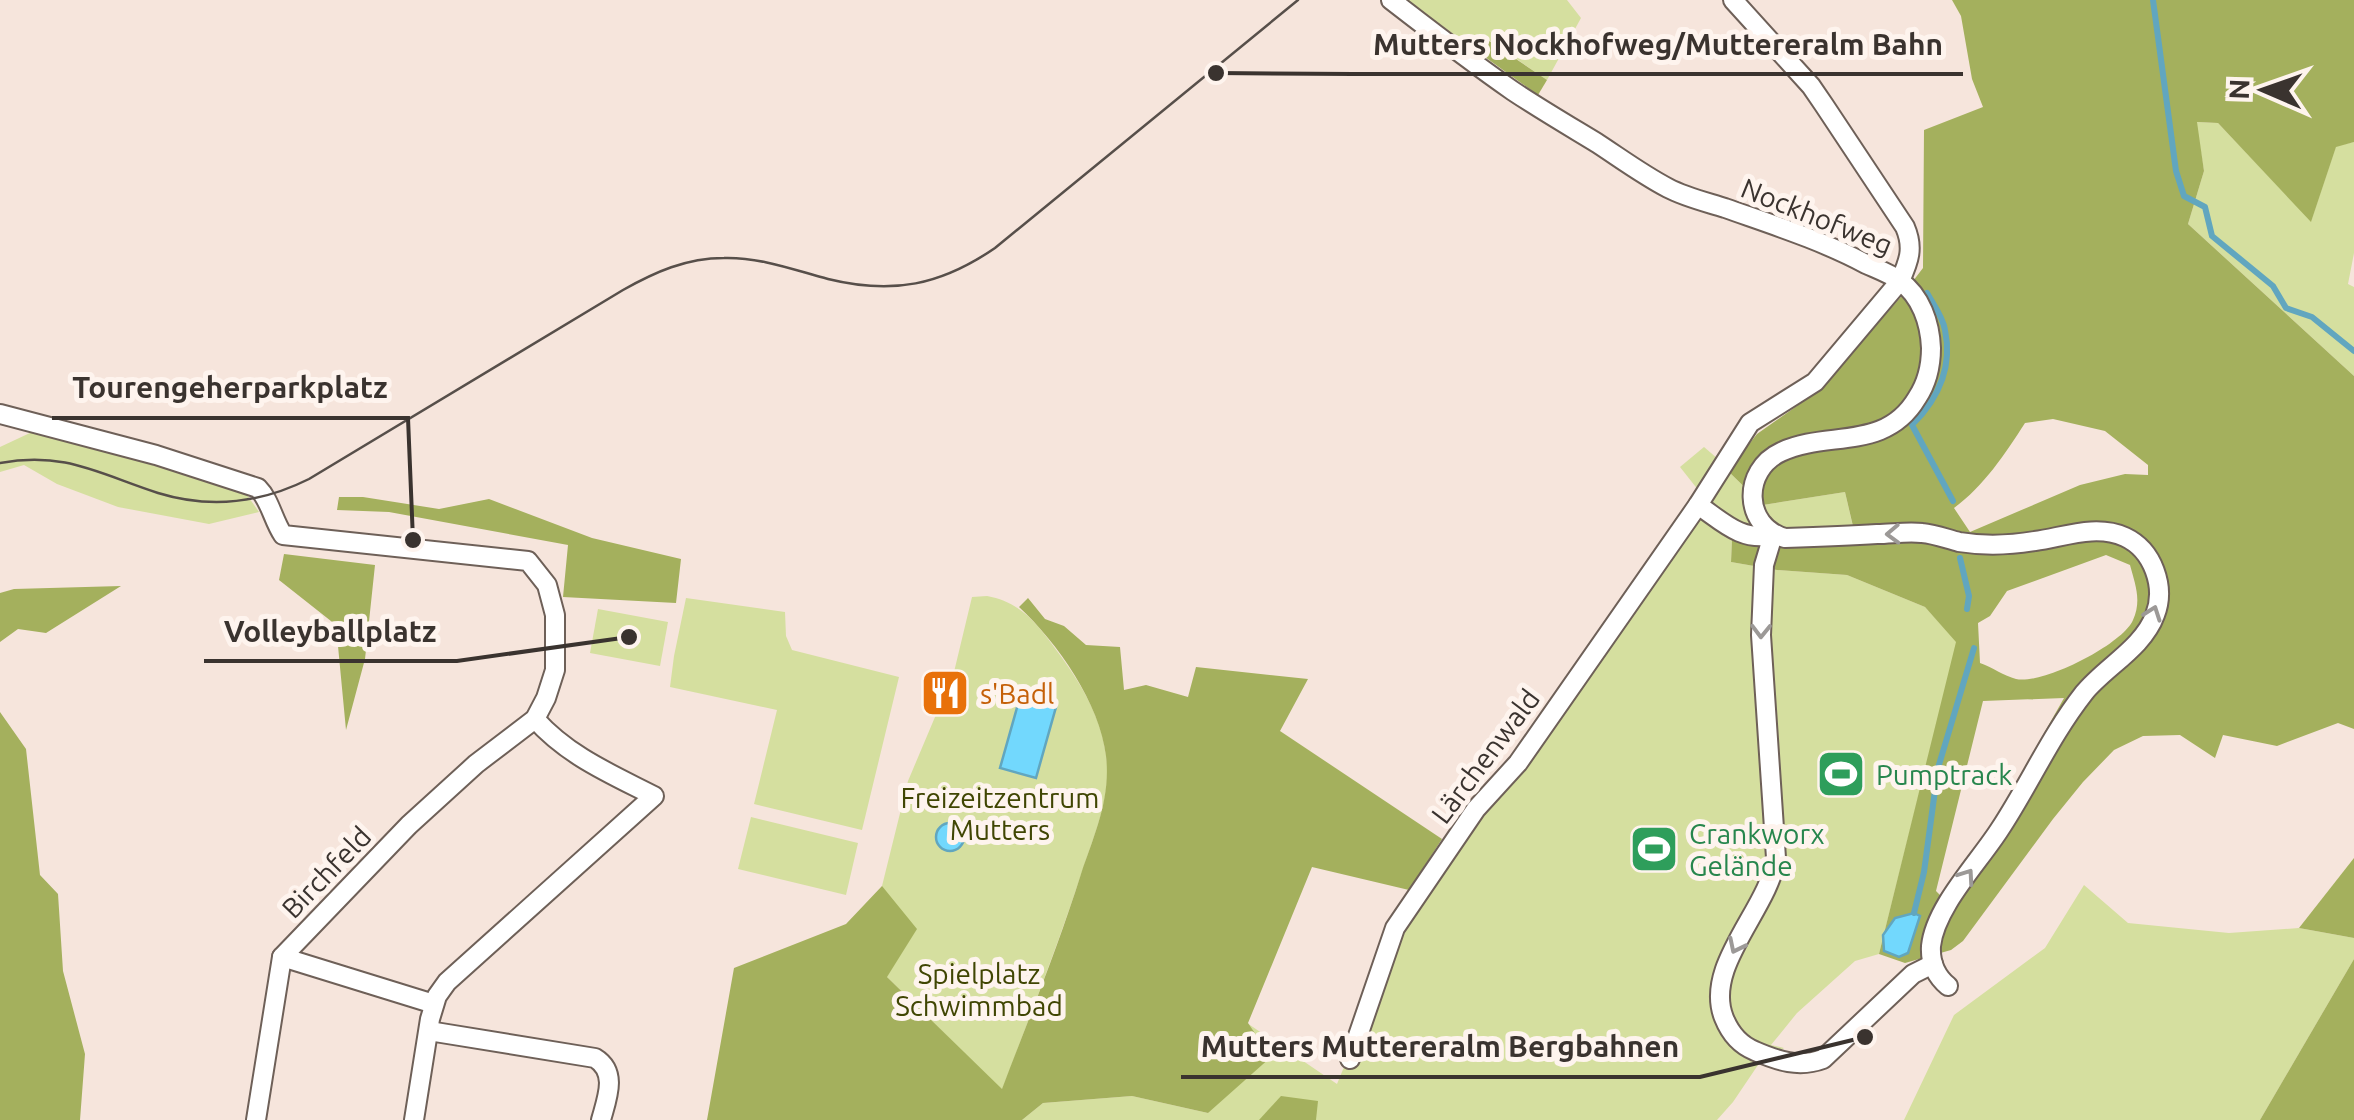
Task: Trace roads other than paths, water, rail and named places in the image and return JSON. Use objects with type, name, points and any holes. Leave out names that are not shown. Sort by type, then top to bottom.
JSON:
[{"type":"street","name":"Nockhofweg","points":[[1391,0],[1514,92],[1669,188],[1836,248],[1900,281],[1917,298],[1930,336],[1929,371],[1920,394],[1906,413],[1880,430],[1795,446],[1763,465],[1752,500],[1758,518],[1772,535]]},
{"type":"street","points":[[1733,0],[1810,86],[1905,227],[1912,252],[1900,281]]},
{"type":"street","name":"Lärchenwald","points":[[1350,1059],[1395,928],[1476,809],[1518,762],[1698,505],[1750,423],[1815,382],[1900,281]]},
{"type":"street","points":[[0,414],[241,480],[263,492],[283,535],[528,561],[546,586],[554,615],[555,670],[535,720],[552,738],[587,762],[654,796],[448,982],[434,1004],[414,1120]]},
{"type":"street","points":[[1698,505],[1739,533],[1758,538],[1922,532],[1958,542],[1993,544],[2105,532],[2124,537],[2141,549],[2156,575],[2159,594],[2151,624],[2088,688],[2072,710],[1936,925],[1931,946],[1933,964],[1938,978],[1948,986]]},
{"type":"street","points":[[1772,535],[1764,565],[1760,636],[1776,858],[1770,883],[1736,944],[1722,979],[1720,1002],[1728,1028],[1744,1046],[1796,1064],[1809,1064],[1823,1059],[1912,974],[1933,964]]},
{"type":"street","name":"Birchfeld","points":[[256,1120],[282,957],[410,825],[476,764],[535,720]]},
{"type":"street","points":[[282,957],[434,1004]]},
{"type":"street","points":[[428,1031],[594,1058],[602,1063],[609,1078],[601,1120]]},
{"type":"water","points":[[1020,697],[1056,707],[1036,778],[1000,768]]},
{"type":"water","points":[[950,823],[960,827],[964,837],[960,847],[950,851],[940,847],[936,837],[940,827]]},
{"type":"water","points":[[1914,913],[1920,916],[1908,953],[1899,957],[1884,951],[1883,935],[1895,918]]},
{"type":"waterway","points":[[2153,0],[2176,171],[2184,196],[2205,207],[2212,236],[2273,286],[2286,308],[2312,317],[2354,351]]},
{"type":"waterway","points":[[1927,293],[1944,325],[1947,357],[1936,394],[1912,425],[1953,501]]},
{"type":"waterway","points":[[1960,558],[1969,596],[1967,609]]},
{"type":"waterway","points":[[1914,913],[1924,872],[1938,768],[1974,648]]},
{"type":"tram line","points":[[0,463],[63,462],[158,493],[197,501],[254,498],[309,479],[623,290],[671,267],[697,260],[737,258],[852,284],[895,286],[936,278],[995,248],[1298,0]]},
{"type":"place","name":"Mutters Nockhofweg/Muttereralm Bahn","points":[[1216,73]]},
{"type":"place","name":"Tourengeherparkplatz","points":[[413,540]]},
{"type":"place","name":"Volleyballplatz","points":[[629,637]]},
{"type":"place","name":"s'Badl","points":[[945,693]]},
{"type":"place","name":"Pumptrack","points":[[1841,774]]},
{"type":"place","name":"Crankworx Gelände","points":[[1654,849]]},
{"type":"place","name":"Mutters Muttereralm Bergbahnen","points":[[1865,1037]]},
{"type":"park label","name":"Freizeitzentrum Mutters","points":[[1000,813]]},
{"type":"park label","name":"Spielplatz Schwimmbad","points":[[979,989]]}]
